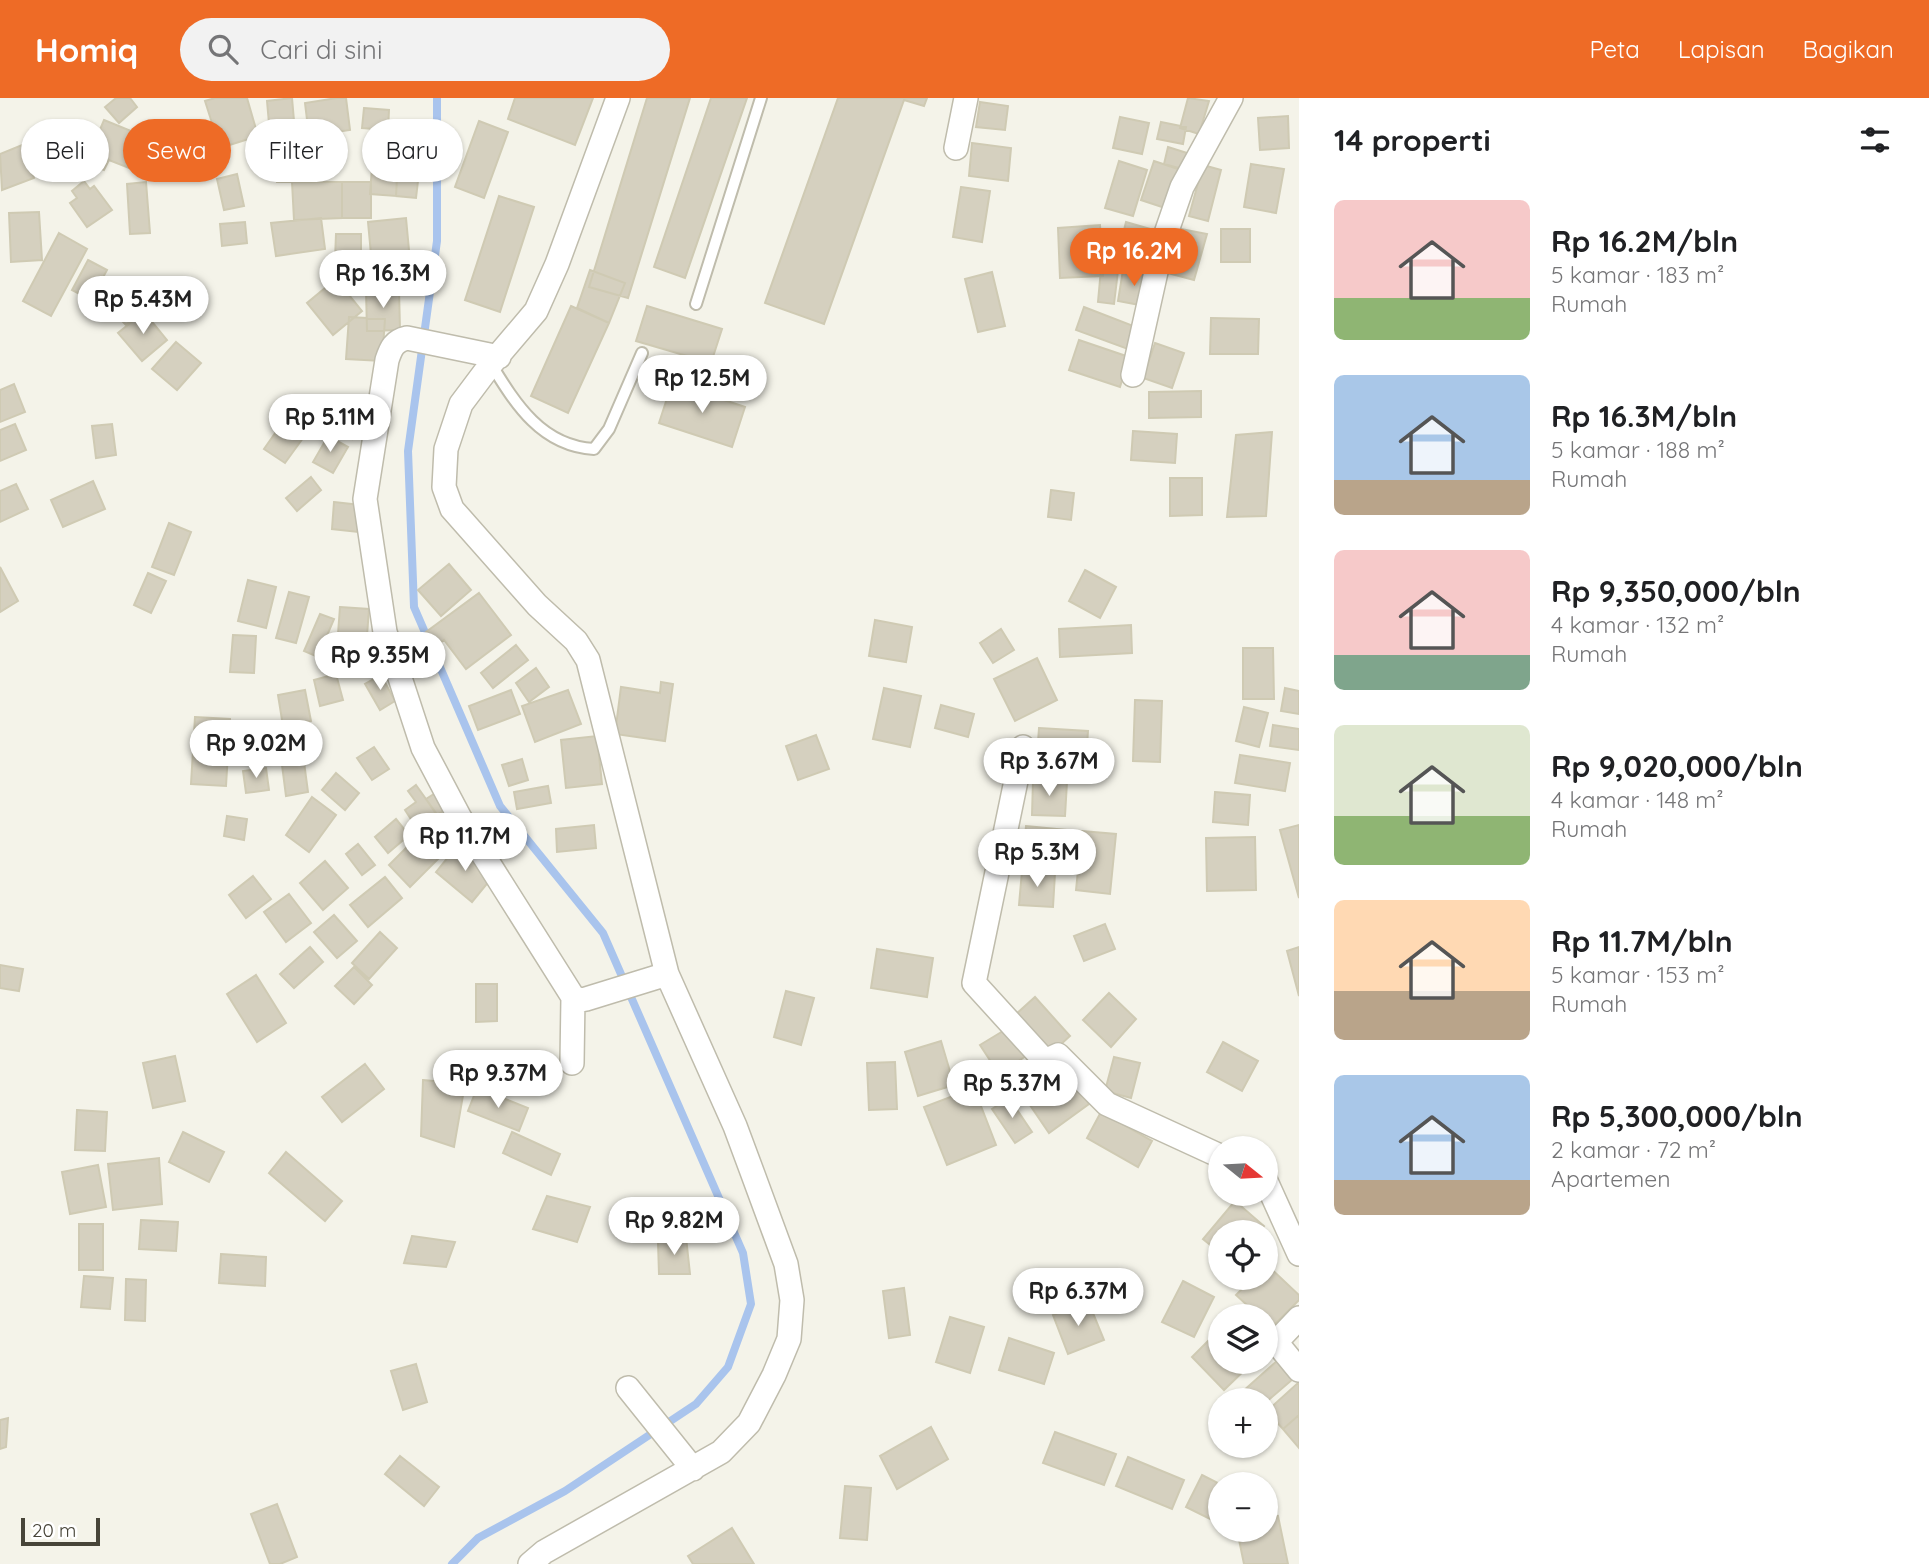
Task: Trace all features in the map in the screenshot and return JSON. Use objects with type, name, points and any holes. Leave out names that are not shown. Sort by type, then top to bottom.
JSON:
[{"type":"street","points":[[530,1564],[544,1552],[721,1452],[749,1423],[774,1376],[789,1339],[792,1300],[786,1264],[747,1158],[656,977],[588,660],[576,640],[528,594],[452,509],[444,487],[446,449],[461,404],[536,312],[562,252],[618,98]]},
{"type":"street","points":[[956,148],[966,98]]},
{"type":"street","points":[[1133,375],[1161,245],[1182,187],[1231,98]]},
{"type":"street","points":[[495,361],[407,338],[399,340],[391,349],[387,360],[365,499],[385,632],[423,748],[460,818],[582,997],[572,1063]]},
{"type":"street","points":[[1023,747],[974,983],[1045,1061],[1058,1055],[1107,1104],[1208,1150]]},
{"type":"street","points":[[582,997],[656,977]]},
{"type":"street","points":[[1277,1206],[1299,1254]]},
{"type":"street","points":[[1299,1318],[1276,1342],[1299,1370]]},
{"type":"street","points":[[628,1388],[693,1469]]},
{"type":"lane","points":[[696,304],[761,98]]},
{"type":"lane","points":[[495,361],[517,406],[544,431],[574,448],[594,449],[609,429],[642,353]]},
{"type":"building","points":[[116,98],[130,98],[137,107],[119,123],[105,107]]},
{"type":"building","points":[[215,98],[247,98],[253,119],[245,119],[245,140],[231,145],[231,119],[211,119],[205,101]]},
{"type":"building","points":[[292,98],[294,119],[269,119],[267,101]]},
{"type":"building","points":[[346,98],[350,130],[348,119],[307,119],[305,103]]},
{"type":"building","points":[[515,98],[593,98],[575,145],[508,119]]},
{"type":"building","points":[[647,98],[690,98],[628,298],[589,287]]},
{"type":"building","points":[[711,98],[747,98],[685,278],[654,267]]},
{"type":"building","points":[[838,98],[927,98],[924,106],[904,100],[824,324],[765,303]]},
{"type":"building","points":[[1188,98],[1209,101],[1199,134],[1180,128]]},
{"type":"building","points":[[980,102],[1008,106],[1005,130],[976,127]]},
{"type":"building","points":[[364,108],[389,110],[389,119],[363,119]]},
{"type":"building","points":[[1288,116],[1289,148],[1260,150],[1258,118]]},
{"type":"building","points":[[1120,117],[1149,123],[1142,154],[1113,148]]},
{"type":"building","points":[[479,121],[508,132],[484,198],[455,187],[457,182],[463,182],[463,165]]},
{"type":"building","points":[[109,122],[123,128],[123,166],[109,160]]},
{"type":"building","points":[[1161,122],[1186,127],[1183,144],[1157,139]]},
{"type":"building","points":[[972,143],[1011,148],[1008,181],[969,176]]},
{"type":"building","points":[[21,145],[21,182],[23,182],[2,190],[0,154]]},
{"type":"building","points":[[1168,147],[1190,154],[1186,170],[1164,164]]},
{"type":"building","points":[[1119,161],[1147,170],[1133,216],[1105,208]]},
{"type":"building","points":[[1154,161],[1184,171],[1171,210],[1141,200]]},
{"type":"building","points":[[1251,164],[1284,169],[1276,213],[1244,207]]},
{"type":"building","points":[[1203,165],[1221,170],[1208,221],[1189,216]]},
{"type":"building","points":[[237,174],[244,206],[224,210],[218,182],[231,182],[231,176]]},
{"type":"building","points":[[83,182],[90,189],[94,186],[112,210],[87,227],[70,203],[77,198],[72,191]]},
{"type":"building","points":[[146,182],[150,233],[130,234],[127,184]]},
{"type":"building","points":[[292,182],[342,182],[342,218],[294,220]]},
{"type":"building","points":[[342,182],[371,182],[371,218],[342,218]]},
{"type":"building","points":[[371,182],[397,182],[396,196],[370,194]]},
{"type":"building","points":[[397,182],[418,182],[416,198],[396,196]]},
{"type":"building","points":[[961,187],[990,191],[982,242],[953,237]]},
{"type":"building","points":[[499,196],[534,207],[500,312],[465,300]]},
{"type":"building","points":[[39,212],[42,260],[11,262],[9,213]]},
{"type":"building","points":[[321,218],[325,249],[276,256],[271,223]]},
{"type":"building","points":[[406,218],[410,261],[372,265],[368,222]]},
{"type":"building","points":[[245,222],[247,243],[222,246],[220,224]]},
{"type":"building","points":[[1126,222],[1164,233],[1156,261],[1119,250]]},
{"type":"building","points":[[1100,225],[1103,276],[1060,278],[1058,228]]},
{"type":"building","points":[[1176,228],[1207,234],[1194,280],[1164,272]]},
{"type":"building","points":[[1221,229],[1250,229],[1250,262],[1221,262]]},
{"type":"building","points":[[59,233],[87,249],[51,316],[23,301]]},
{"type":"building","points":[[336,234],[361,234],[361,259],[335,259]]},
{"type":"building","points":[[88,260],[107,270],[91,300],[72,290]]},
{"type":"building","points":[[1101,269],[1118,271],[1114,304],[1098,302]]},
{"type":"building","points":[[590,270],[625,283],[609,323],[577,308]]},
{"type":"building","points":[[1123,270],[1149,274],[1145,306],[1118,301]]},
{"type":"building","points":[[992,272],[1005,326],[978,332],[965,279]]},
{"type":"building","points":[[336,279],[362,311],[333,335],[307,303]]},
{"type":"building","points":[[129,288],[147,306],[126,325],[109,307]]},
{"type":"building","points":[[399,289],[400,330],[367,331],[366,290]]},
{"type":"building","points":[[571,306],[609,323],[568,413],[531,396]]},
{"type":"building","points":[[647,306],[722,329],[711,363],[636,341]]},
{"type":"building","points":[[1084,307],[1136,327],[1128,349],[1076,330]]},
{"type":"building","points":[[144,312],[167,340],[142,361],[118,333]]},
{"type":"building","points":[[349,317],[385,319],[382,361],[346,359]]},
{"type":"building","points":[[1211,318],[1259,319],[1258,354],[1210,354]]},
{"type":"building","points":[[1079,340],[1129,357],[1120,387],[1069,370]]},
{"type":"building","points":[[176,342],[201,363],[177,390],[152,369]]},
{"type":"building","points":[[1155,343],[1184,353],[1172,388],[1143,378]]},
{"type":"building","points":[[672,383],[745,407],[732,447],[659,423]]},
{"type":"building","points":[[14,384],[25,412],[0,422],[0,390]]},
{"type":"building","points":[[1201,391],[1201,417],[1149,418],[1149,392]]},
{"type":"building","points":[[344,402],[363,410],[352,439],[332,431]]},
{"type":"building","points":[[290,412],[311,427],[285,463],[264,449]]},
{"type":"building","points":[[15,424],[26,450],[0,461],[0,430]]},
{"type":"building","points":[[112,424],[116,455],[96,458],[92,426]]},
{"type":"building","points":[[1133,431],[1177,434],[1175,463],[1131,460]]},
{"type":"building","points":[[1272,432],[1266,516],[1227,517],[1236,435]]},
{"type":"building","points":[[328,436],[348,447],[333,473],[313,462]]},
{"type":"building","points":[[311,477],[321,490],[297,511],[286,498]]},
{"type":"building","points":[[1170,478],[1202,478],[1202,515],[1170,516]]},
{"type":"building","points":[[93,481],[105,509],[63,527],[51,500]]},
{"type":"building","points":[[16,484],[28,509],[0,522],[0,491]]},
{"type":"building","points":[[1051,490],[1074,493],[1071,520],[1048,517]]},
{"type":"building","points":[[334,502],[360,505],[358,532],[332,529]]},
{"type":"building","points":[[169,523],[191,532],[174,575],[152,567]]},
{"type":"building","points":[[449,564],[471,590],[441,616],[418,590]]},
{"type":"building","points":[[0,567],[18,601],[0,612]]},
{"type":"building","points":[[1085,570],[1116,587],[1100,618],[1069,601]]},
{"type":"building","points":[[148,573],[166,581],[151,613],[134,605]]},
{"type":"building","points":[[248,580],[276,587],[266,628],[238,621]]},
{"type":"building","points":[[289,592],[309,597],[296,643],[276,638]]},
{"type":"building","points":[[479,593],[511,635],[466,669],[444,640],[436,646],[426,632]]},
{"type":"building","points":[[340,607],[369,609],[367,636],[338,634]]},
{"type":"building","points":[[320,614],[334,619],[318,657],[304,651]]},
{"type":"building","points":[[875,620],[912,627],[906,662],[869,656]]},
{"type":"building","points":[[1131,625],[1132,653],[1060,657],[1059,629]]},
{"type":"building","points":[[1001,629],[1014,650],[993,663],[980,643]]},
{"type":"building","points":[[233,635],[256,636],[254,673],[230,672]]},
{"type":"building","points":[[516,645],[528,660],[493,688],[481,673]]},
{"type":"building","points":[[1243,648],[1273,648],[1274,699],[1243,699]]},
{"type":"building","points":[[338,652],[363,652],[362,672],[338,672]]},
{"type":"building","points":[[1037,658],[1057,700],[1015,721],[994,679]]},
{"type":"building","points":[[536,668],[549,687],[529,702],[516,683]]},
{"type":"building","points":[[336,674],[343,700],[320,706],[314,680]]},
{"type":"building","points":[[381,675],[395,701],[380,710],[365,684]]},
{"type":"building","points":[[661,682],[673,684],[665,741],[615,734],[621,687],[660,693]]},
{"type":"building","points":[[884,688],[921,696],[910,747],[873,739]]},
{"type":"building","points":[[1285,688],[1299,691],[1299,714],[1281,711]]},
{"type":"building","points":[[305,690],[311,721],[283,726],[278,695]]},
{"type":"building","points":[[511,690],[520,714],[478,730],[469,706]]},
{"type":"building","points":[[568,690],[581,724],[535,742],[522,706]]},
{"type":"building","points":[[1135,700],[1162,701],[1160,762],[1133,761]]},
{"type":"building","points":[[941,705],[974,714],[968,737],[935,728]]},
{"type":"building","points":[[1244,707],[1268,713],[1259,747],[1236,741]]},
{"type":"building","points":[[195,717],[230,719],[226,786],[191,784]]},
{"type":"building","points":[[1273,725],[1299,729],[1299,750],[1270,746]]},
{"type":"building","points":[[1039,728],[1088,731],[1085,774],[1036,771]]},
{"type":"building","points":[[816,735],[829,769],[798,780],[786,746]]},
{"type":"building","points":[[597,736],[602,784],[566,788],[561,740]]},
{"type":"building","points":[[374,747],[389,769],[372,780],[357,758]]},
{"type":"building","points":[[1240,755],[1290,763],[1285,791],[1235,783]]},
{"type":"building","points":[[522,759],[528,780],[509,786],[502,765]]},
{"type":"building","points":[[304,762],[308,792],[286,796],[282,765]]},
{"type":"building","points":[[266,768],[269,790],[246,793],[243,771]]},
{"type":"building","points":[[336,773],[359,793],[345,810],[322,790]]},
{"type":"building","points":[[1033,781],[1067,782],[1065,816],[1032,815]]},
{"type":"building","points":[[416,785],[436,813],[416,827],[405,810],[416,802],[408,791]]},
{"type":"building","points":[[548,786],[551,803],[517,809],[514,792]]},
{"type":"building","points":[[442,789],[452,805],[437,815],[426,799]]},
{"type":"building","points":[[1215,792],[1250,795],[1248,825],[1213,822]]},
{"type":"building","points":[[312,797],[336,815],[309,852],[286,835]]},
{"type":"building","points":[[227,816],[247,819],[244,840],[224,836]]},
{"type":"building","points":[[453,818],[464,835],[451,843],[441,826]]},
{"type":"building","points":[[396,819],[409,835],[388,853],[375,837]]},
{"type":"building","points":[[594,825],[596,848],[557,852],[556,829]]},
{"type":"building","points":[[1299,825],[1299,898],[1280,830]]},
{"type":"building","points":[[428,826],[449,848],[410,887],[389,865]]},
{"type":"building","points":[[1026,826],[1066,830],[1063,861],[1023,858]]},
{"type":"building","points":[[1082,831],[1116,834],[1110,894],[1076,890]]},
{"type":"building","points":[[1255,837],[1256,890],[1207,891],[1206,838]]},
{"type":"building","points":[[358,844],[375,865],[362,875],[346,854]]},
{"type":"building","points":[[458,845],[495,874],[472,902],[436,872]]},
{"type":"building","points":[[325,861],[348,888],[323,910],[300,883]]},
{"type":"building","points":[[1022,871],[1055,873],[1053,907],[1019,905]]},
{"type":"building","points":[[253,876],[271,899],[246,918],[229,895]]},
{"type":"building","points":[[385,877],[402,898],[368,927],[350,905]]},
{"type":"building","points":[[289,894],[311,923],[286,942],[264,912]]},
{"type":"building","points":[[334,915],[357,941],[337,958],[314,932]]},
{"type":"building","points":[[1105,924],[1115,949],[1084,961],[1074,936]]},
{"type":"building","points":[[380,932],[397,948],[369,979],[352,963]]},
{"type":"building","points":[[310,947],[323,962],[294,988],[280,974]]},
{"type":"building","points":[[1299,947],[1299,996],[1287,951]]},
{"type":"building","points":[[877,949],[933,958],[927,997],[871,988]]},
{"type":"building","points":[[0,965],[23,969],[19,991],[0,988]]},
{"type":"building","points":[[354,967],[372,985],[354,1004],[335,986]]},
{"type":"building","points":[[256,975],[286,1023],[257,1042],[227,994]]},
{"type":"building","points":[[476,984],[497,984],[497,1021],[476,1022]]},
{"type":"building","points":[[786,991],[814,998],[801,1045],[774,1037]]},
{"type":"building","points":[[1109,993],[1136,1019],[1111,1047],[1083,1020]]},
{"type":"building","points":[[1035,997],[1070,1036],[1049,1055],[1014,1016]]},
{"type":"building","points":[[1008,1028],[1026,1056],[999,1074],[980,1045]]},
{"type":"building","points":[[941,1041],[954,1085],[918,1096],[905,1052]]},
{"type":"building","points":[[1223,1042],[1258,1061],[1242,1091],[1207,1072]]},
{"type":"building","points":[[175,1056],[185,1101],[153,1108],[143,1063]]},
{"type":"building","points":[[1114,1057],[1140,1063],[1131,1098],[1105,1091]]},
{"type":"building","points":[[1059,1060],[1089,1104],[1049,1133],[1019,1089]]},
{"type":"building","points":[[895,1062],[897,1109],[869,1110],[867,1063]]},
{"type":"building","points":[[365,1064],[384,1089],[342,1122],[322,1097]]},
{"type":"building","points":[[423,1080],[465,1084],[454,1147],[421,1136]]},
{"type":"building","points":[[477,1088],[528,1108],[519,1131],[468,1111]]},
{"type":"building","points":[[974,1088],[996,1145],[947,1165],[924,1107]]},
{"type":"building","points":[[1009,1098],[1032,1132],[1015,1143],[992,1109]]},
{"type":"building","points":[[77,1110],[107,1112],[105,1151],[75,1150]]},
{"type":"building","points":[[1101,1112],[1152,1141],[1138,1167],[1087,1138]]},
{"type":"building","points":[[183,1132],[224,1152],[209,1182],[169,1162]]},
{"type":"building","points":[[512,1132],[560,1154],[551,1175],[503,1153]]},
{"type":"building","points":[[286,1152],[342,1201],[325,1221],[269,1173]]},
{"type":"building","points":[[159,1158],[162,1204],[113,1210],[108,1164]]},
{"type":"building","points":[[98,1165],[106,1207],[70,1214],[62,1172]]},
{"type":"building","points":[[547,1196],[590,1207],[577,1242],[533,1229]]},
{"type":"building","points":[[1231,1206],[1241,1206],[1257,1220],[1219,1220]]},
{"type":"building","points":[[141,1220],[178,1222],[176,1251],[139,1249]]},
{"type":"building","points":[[79,1224],[103,1224],[103,1270],[79,1270]]},
{"type":"building","points":[[412,1236],[455,1242],[446,1267],[404,1263]]},
{"type":"building","points":[[686,1237],[690,1274],[659,1274],[658,1242]]},
{"type":"building","points":[[221,1254],[266,1257],[265,1286],[219,1283]]},
{"type":"building","points":[[1278,1275],[1299,1295],[1299,1300],[1278,1321],[1278,1304],[1246,1304],[1236,1295],[1241,1290],[1278,1290]]},
{"type":"building","points":[[84,1276],[113,1278],[110,1309],[81,1307]]},
{"type":"building","points":[[126,1279],[146,1280],[145,1321],[125,1320]]},
{"type":"building","points":[[1183,1281],[1214,1297],[1208,1304],[1194,1337],[1162,1322]]},
{"type":"building","points":[[904,1288],[910,1335],[889,1338],[883,1291]]},
{"type":"building","points":[[1088,1301],[1104,1340],[1068,1354],[1053,1315]]},
{"type":"building","points":[[950,1317],[984,1327],[970,1373],[936,1362]]},
{"type":"building","points":[[1009,1338],[1054,1353],[1044,1384],[999,1370]]},
{"type":"building","points":[[1208,1341],[1208,1374],[1192,1357]]},
{"type":"building","points":[[1278,1362],[1293,1379],[1278,1392],[1278,1388],[1247,1388],[1262,1374],[1278,1374]]},
{"type":"building","points":[[416,1364],[427,1402],[403,1410],[391,1371]]},
{"type":"building","points":[[1208,1374],[1241,1374],[1226,1388],[1222,1388]]},
{"type":"building","points":[[1299,1382],[1299,1415],[1283,1429],[1278,1423],[1278,1401]]},
{"type":"building","points":[[1299,1415],[1299,1448],[1283,1429]]},
{"type":"building","points":[[8,1418],[6,1447],[0,1449],[0,1420]]},
{"type":"building","points":[[931,1427],[948,1459],[897,1489],[880,1456]]},
{"type":"building","points":[[1055,1432],[1116,1454],[1104,1485],[1043,1463]]},
{"type":"building","points":[[400,1456],[439,1487],[424,1506],[385,1474]]},
{"type":"building","points":[[1128,1457],[1184,1480],[1172,1509],[1116,1486]]},
{"type":"building","points":[[1202,1475],[1208,1478],[1208,1518],[1186,1507]]},
{"type":"building","points":[[845,1486],[871,1488],[867,1540],[840,1538]]},
{"type":"building","points":[[277,1504],[297,1557],[280,1564],[270,1564],[251,1514]]},
{"type":"building","points":[[1278,1516],[1288,1564],[1244,1564],[1239,1542],[1278,1542]]},
{"type":"building","points":[[732,1528],[754,1564],[693,1564],[688,1556]]},
{"type":"waterway","points":[[437,98],[437,241],[408,451],[414,607],[500,806],[603,933],[743,1253],[751,1304],[728,1367],[696,1404],[565,1491],[478,1538],[452,1564]]}]
